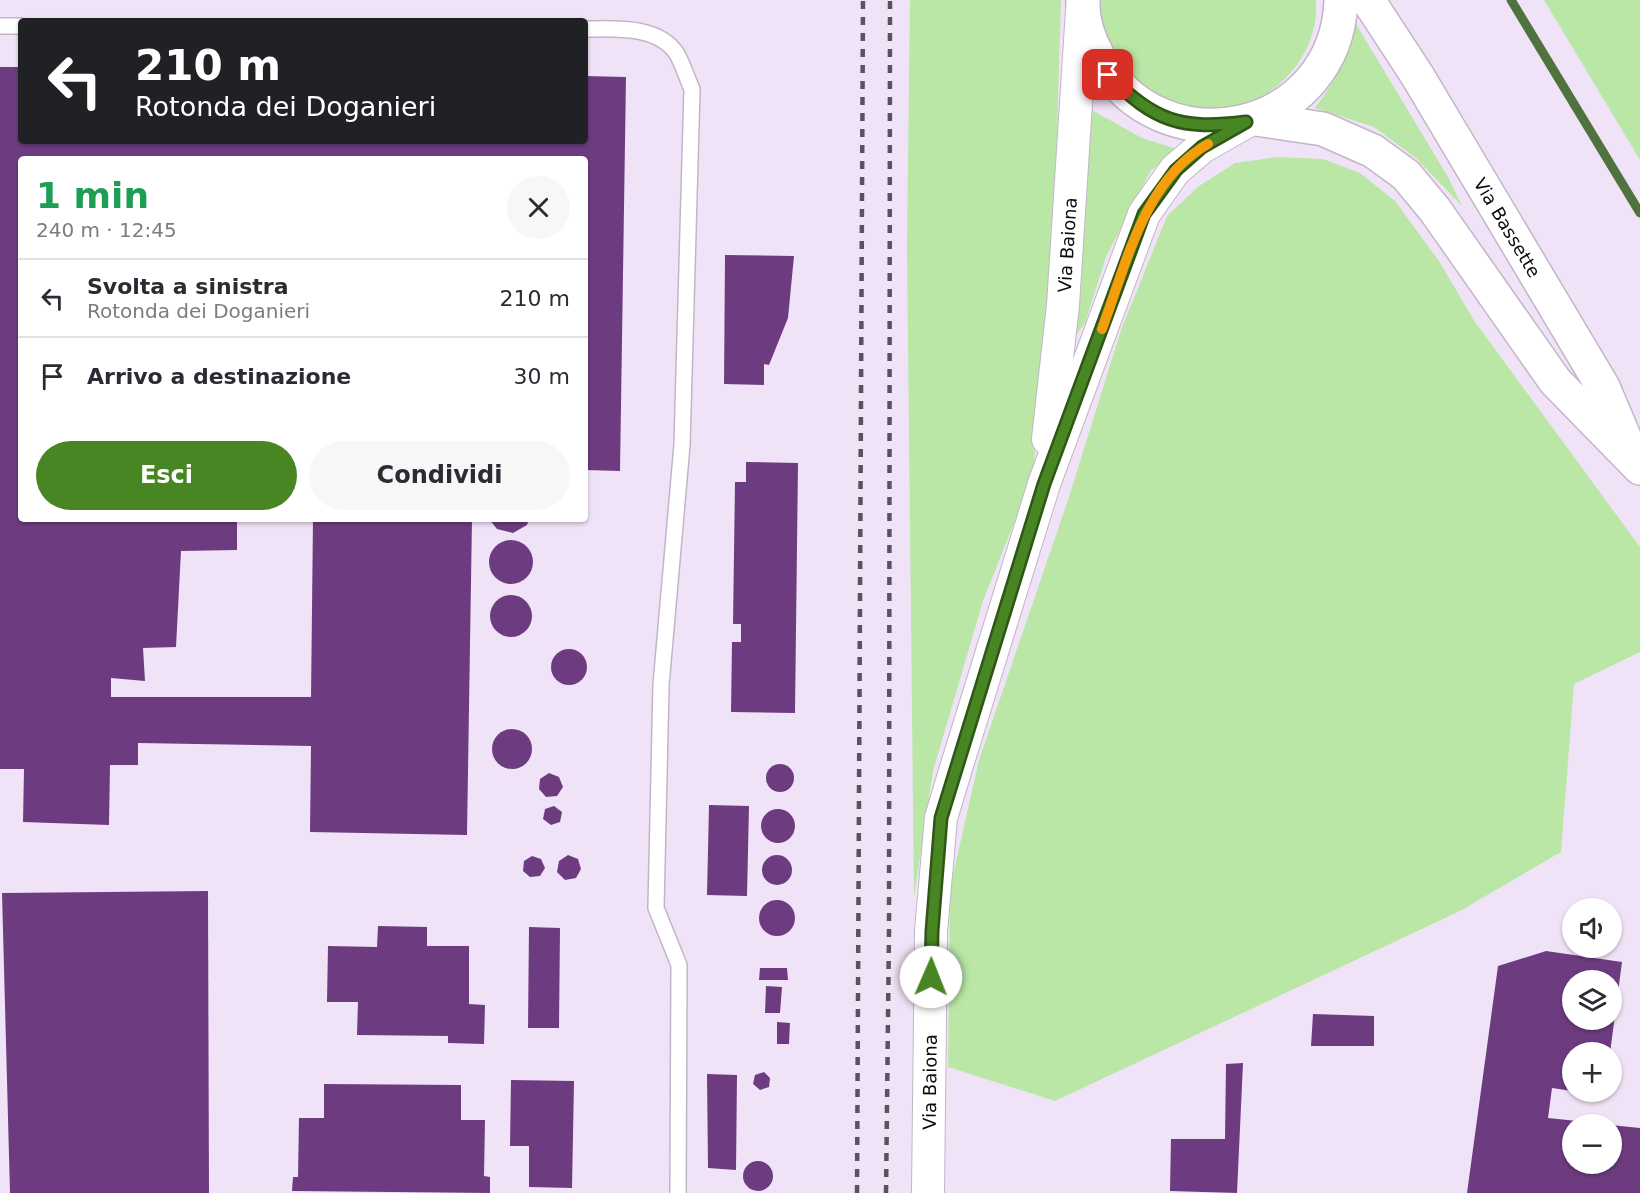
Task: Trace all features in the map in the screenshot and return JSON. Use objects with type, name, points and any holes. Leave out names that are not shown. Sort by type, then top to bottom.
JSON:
[{"type":"main road","points":[[1083,2],[1090,41],[1108,75],[1136,103],[1170,120],[1208,127],[1251,121],[1290,100],[1317,74],[1334,40],[1341,0]]},
{"type":"main road","name":"Via Bassette","points":[[1368,0],[1423,85],[1603,387],[1637,465]]},
{"type":"main road","name":"Via Bassette","points":[[1251,121],[1323,129],[1373,151],[1406,175],[1435,210],[1555,381],[1637,465]]},
{"type":"street","name":"Via Baiona","points":[[1044,484],[1063,305],[1083,2]]},
{"type":"street","name":"Via Baiona","points":[[928,1193],[932,931],[941,818],[1044,484],[1144,214],[1184,163],[1202,147],[1251,121]]},
{"type":"lane","points":[[0,26],[18,26]]},
{"type":"lane","points":[[588,29],[620,29],[659,36],[676,54],[692,89],[682,445],[661,685],[656,908],[679,965],[678,1193]]},
{"type":"green space","points":[[910,0],[1061,0],[1054,230],[1033,475],[983,601],[933,771],[914,898],[907,247]]},
{"type":"green space","points":[[1101,0],[1316,0],[1315,23],[1309,44],[1298,63],[1284,80],[1267,93],[1248,103],[1226,109],[1190,111],[1134,82],[1120,69],[1103,30]]},
{"type":"green space","points":[[1544,0],[1640,0],[1640,160]]},
{"type":"green space","points":[[1353,19],[1448,177],[1462,206],[1416,158],[1374,127],[1315,108],[1341,66]]},
{"type":"green space","points":[[1090,109],[1142,138],[1180,150],[1151,170],[1106,257],[1085,323],[1076,335]]},
{"type":"green space","points":[[1278,157],[1323,159],[1360,173],[1395,201],[1439,261],[1475,322],[1640,547],[1640,652],[1574,684],[1561,852],[1460,911],[1055,1101],[948,1067],[950,888],[979,760],[1068,500],[1121,330],[1167,216],[1199,186],[1235,163]]},
{"type":"building","points":[[0,67],[18,67],[18,144],[588,144],[588,76],[626,77],[620,471],[588,470],[588,156],[18,156],[18,522],[237,522],[237,550],[181,551],[176,647],[143,648],[145,681],[111,678],[111,697],[311,697],[313,522],[472,522],[467,835],[310,832],[311,746],[138,743],[138,765],[110,765],[109,825],[23,822],[24,769],[0,769]]},
{"type":"building","points":[[725,255],[794,256],[788,318],[769,365],[764,364],[764,385],[724,384]]},
{"type":"building","points":[[746,462],[798,463],[795,713],[731,712],[732,642],[741,642],[741,624],[733,624],[735,482],[746,482]]},
{"type":"building","points":[[491,522],[528,522],[527,525],[513,533],[497,529]]},
{"type":"building","points":[[511,540],[526,547],[533,562],[526,577],[511,584],[496,577],[489,562],[496,547]]},
{"type":"building","points":[[511,595],[519,596],[526,601],[531,608],[531,624],[526,631],[519,636],[511,637],[503,636],[496,631],[491,624],[490,616],[491,608],[496,601],[503,596]]},
{"type":"building","points":[[569,649],[582,654],[587,667],[582,680],[569,685],[556,680],[551,667],[556,654]]},
{"type":"building","points":[[512,729],[526,735],[532,749],[526,763],[512,769],[498,763],[492,749],[498,735]]},
{"type":"building","points":[[780,764],[790,768],[794,778],[790,788],[780,792],[770,788],[766,778],[770,768]]},
{"type":"building","points":[[549,773],[559,777],[563,787],[557,796],[546,797],[539,789],[540,779]]},
{"type":"building","points":[[709,805],[749,806],[747,896],[707,895]]},
{"type":"building","points":[[554,806],[562,812],[560,822],[551,825],[543,819],[545,809]]},
{"type":"building","points":[[778,809],[790,814],[795,826],[790,838],[778,843],[766,838],[761,826],[766,814]]},
{"type":"building","points":[[568,855],[578,859],[581,869],[576,878],[565,880],[557,872],[559,861]]},
{"type":"building","points":[[777,855],[783,856],[791,864],[791,876],[783,884],[777,885],[771,884],[763,876],[762,870],[763,864],[771,856]]},
{"type":"building","points":[[532,856],[541,859],[545,868],[540,876],[530,877],[523,871],[524,861]]},
{"type":"building","points":[[208,891],[209,1193],[10,1193],[2,893]]},
{"type":"building","points":[[777,900],[790,905],[795,918],[790,931],[777,936],[764,931],[759,918],[764,905]]},
{"type":"building","points":[[378,926],[427,927],[427,946],[469,946],[469,1004],[485,1005],[484,1044],[448,1043],[448,1036],[357,1035],[358,1002],[327,1002],[328,946],[377,947]]},
{"type":"building","points":[[529,927],[560,928],[559,1028],[528,1028]]},
{"type":"building","points":[[1546,951],[1562,953],[1562,958],[1594,958],[1622,962],[1621,970],[1562,970],[1562,1030],[1613,1030],[1611,1042],[1562,1042],[1562,1090],[1552,1088],[1548,1118],[1562,1119],[1562,1174],[1622,1174],[1622,1126],[1640,1128],[1640,1193],[1467,1193],[1498,966]]},
{"type":"building","points":[[760,968],[787,968],[788,980],[759,980]]},
{"type":"building","points":[[766,986],[782,987],[780,1013],[765,1013]]},
{"type":"building","points":[[1313,1014],[1374,1016],[1374,1046],[1311,1046]]},
{"type":"building","points":[[777,1022],[790,1023],[789,1044],[777,1044]]},
{"type":"building","points":[[1243,1063],[1237,1193],[1170,1191],[1171,1139],[1225,1139],[1226,1064]]},
{"type":"building","points":[[764,1072],[770,1078],[769,1087],[760,1090],[753,1084],[755,1075]]},
{"type":"building","points":[[707,1074],[737,1075],[736,1170],[708,1168]]},
{"type":"building","points":[[511,1080],[574,1081],[572,1188],[529,1187],[529,1146],[510,1146]]},
{"type":"building","points":[[324,1084],[461,1085],[461,1120],[485,1120],[484,1176],[490,1177],[490,1193],[292,1191],[293,1177],[298,1177],[299,1118],[324,1118]]},
{"type":"building","points":[[758,1161],[764,1162],[772,1170],[772,1182],[764,1190],[758,1191],[752,1190],[744,1182],[743,1176],[744,1170],[752,1162]]},
{"type":"waterway","points":[[1511,0],[1640,213]]},
{"type":"railway","points":[[857,1193],[863,0]]},
{"type":"railway","points":[[886,1193],[889,931],[890,0]]},
{"type":"slow traffic","points":[[1102,329],[1144,214],[1176,170],[1208,144]]},
{"type":"route","points":[[931,977],[936,863],[941,818],[1044,484],[1144,214],[1176,170],[1202,147],[1246,122],[1208,127],[1170,120],[1136,103],[1108,75]]}]
